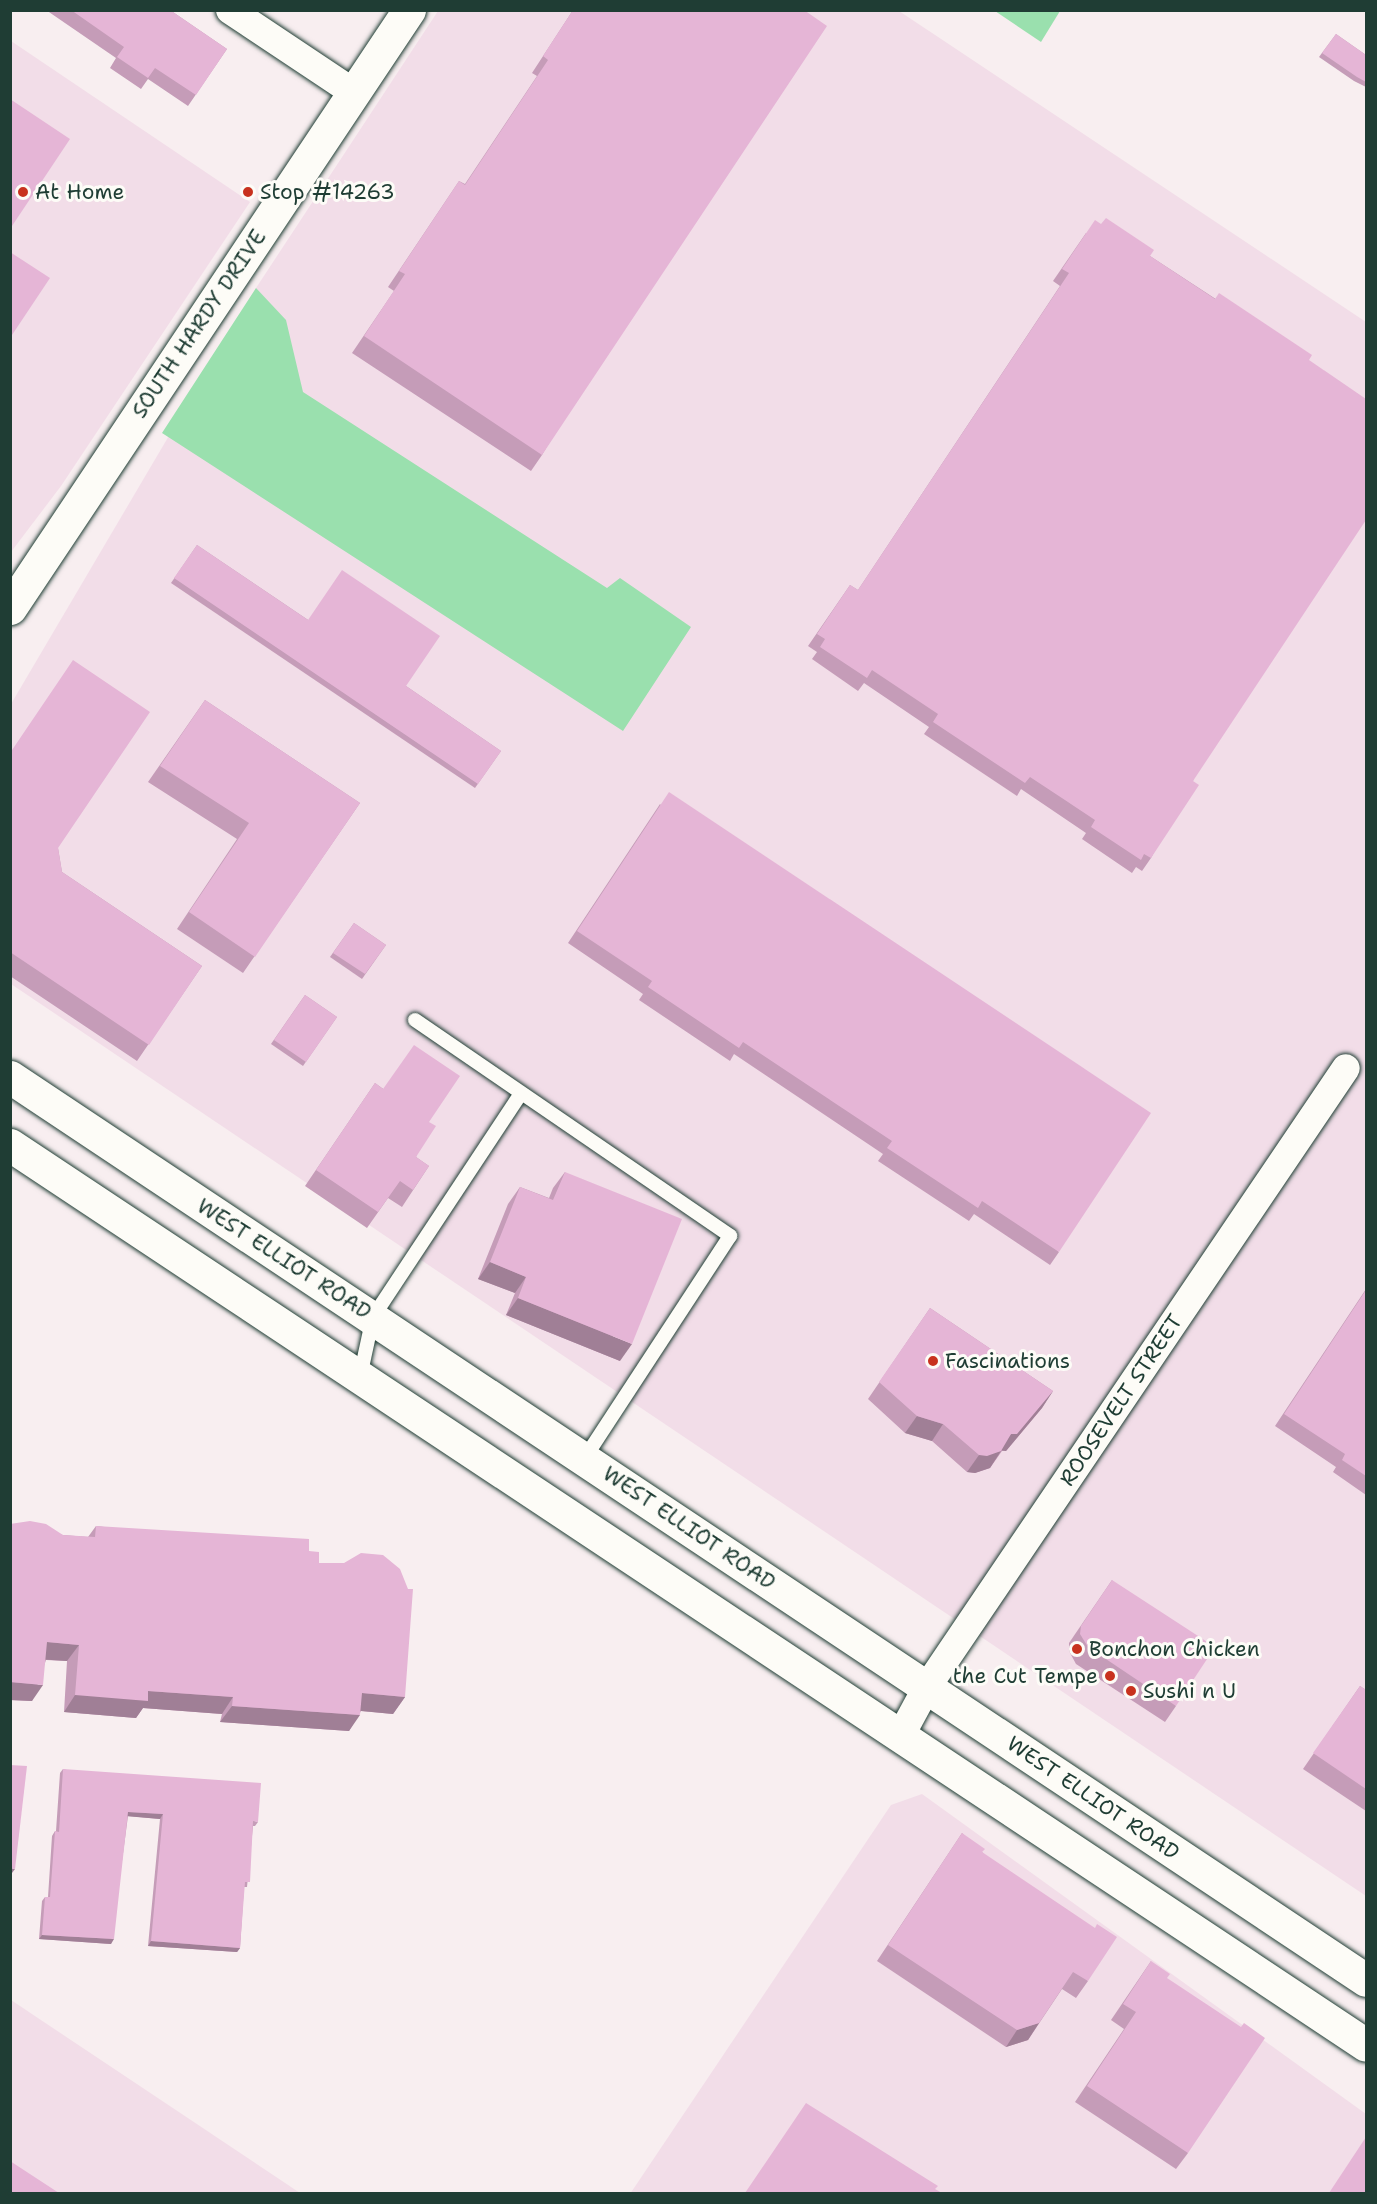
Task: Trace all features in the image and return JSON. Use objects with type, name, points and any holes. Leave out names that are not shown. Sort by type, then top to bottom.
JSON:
[{"type":"main road","name":"SOUTH HARDY DRIVE","points":[[10,608],[409,10]]},
{"type":"main road","name":"WEST ELLIOT ROAD","points":[[10,1077],[1366,1980]]},
{"type":"main road","points":[[10,1145],[1360,2038]]},
{"type":"street","points":[[230,10],[353,92]]},
{"type":"street","name":"ROOSEVELT STREET","points":[[901,1735],[927,1687],[1346,1068]]},
{"type":"lane","points":[[415,1020],[730,1236],[585,1458]]},
{"type":"lane","points":[[360,1377],[373,1317],[521,1093]]},
{"type":"shaded area","points":[[438,11],[899,11],[1366,322],[1366,1896],[11,984],[11,704],[256,288]]},
{"type":"shaded area","points":[[11,41],[250,202],[61,486],[11,552]]},
{"type":"shaded area","points":[[922,1794],[1366,2114],[1366,2193],[630,2194],[891,1805]]},
{"type":"shaded area","points":[[11,2000],[300,2193],[11,2193]]},
{"type":"green space","points":[[995,11],[1060,11],[1041,42]]},
{"type":"green space","points":[[256,288],[286,320],[303,392],[607,588],[620,578],[691,627],[623,731],[162,433]]},
{"type":"building","points":[[71,10],[170,10],[227,49],[196,95],[155,68],[148,78],[117,57],[124,47]]},
{"type":"building","points":[[573,10],[804,10],[827,26],[542,455],[364,336],[405,274],[399,271],[459,181],[465,185],[548,60],[543,56]]},
{"type":"building","points":[[1336,34],[1366,55],[1366,82],[1322,53]]},
{"type":"building","name":"At Home","points":[[10,99],[70,139],[10,229]]},
{"type":"building","points":[[1106,218],[1154,250],[1150,256],[1215,299],[1219,293],[1312,355],[1309,360],[1366,399],[1366,520],[1193,781],[1199,785],[1151,858],[1144,854],[1141,860],[1091,827],[1095,820],[1030,777],[1025,783],[933,722],[938,714],[872,670],[867,678],[820,647],[825,639],[817,634],[850,585],[858,590],[1069,273],[1062,269],[1095,220],[1101,224]]},
{"type":"building","points":[[10,252],[50,278],[10,338]]},
{"type":"building","points":[[197,545],[308,620],[342,570],[440,636],[406,686],[501,751],[478,784],[174,578]]},
{"type":"building","points":[[73,660],[150,712],[58,848],[62,872],[202,966],[149,1045],[10,952],[10,753]]},
{"type":"building","points":[[205,700],[360,803],[255,957],[189,912],[249,823],[160,766]]},
{"type":"building","points":[[669,792],[1151,1113],[1059,1252],[982,1201],[978,1208],[887,1148],[892,1141],[743,1042],[739,1048],[648,987],[652,981],[577,931]]},
{"type":"building","points":[[354,923],[386,945],[365,974],[333,953]]},
{"type":"building","points":[[305,995],[337,1017],[306,1062],[274,1040]]},
{"type":"building","points":[[414,1045],[460,1076],[429,1122],[436,1126],[416,1157],[429,1166],[413,1190],[400,1181],[378,1212],[316,1170],[375,1083],[383,1089]]},
{"type":"building","points":[[565,1172],[682,1219],[632,1344],[518,1298],[526,1277],[490,1262],[520,1187],[553,1200]]},
{"type":"building","points":[[1366,1290],[1366,1476],[1342,1460],[1345,1454],[1284,1414]]},
{"type":"building","name":"Fascinations","points":[[930,1308],[1053,1391],[1017,1434],[1011,1434],[1001,1451],[987,1456],[979,1455],[943,1424],[917,1416],[879,1382]]},
{"type":"building","points":[[30,1521],[46,1524],[63,1535],[95,1537],[96,1526],[309,1539],[309,1551],[319,1552],[319,1563],[344,1563],[361,1553],[383,1555],[400,1569],[408,1589],[413,1589],[405,1697],[362,1693],[360,1715],[232,1706],[233,1697],[148,1691],[148,1701],[75,1695],[79,1645],[47,1642],[43,1685],[10,1682],[10,1524]]},
{"type":"building","points":[[1112,1580],[1215,1647],[1176,1706],[1088,1647],[1080,1634],[1081,1626]]},
{"type":"building","points":[[1360,1686],[1366,1690],[1366,1789],[1313,1753]]},
{"type":"building","points":[[10,1765],[27,1766],[15,1869],[10,1868]]},
{"type":"building","points":[[63,1769],[261,1783],[258,1822],[253,1821],[250,1882],[245,1882],[240,1948],[151,1941],[163,1814],[128,1812],[114,1939],[42,1935],[45,1897],[50,1897],[55,1831],[59,1832]]},
{"type":"building","points":[[962,1833],[985,1849],[982,1852],[1095,1928],[1097,1924],[1117,1937],[1088,1981],[1073,1972],[1039,2023],[1017,2030],[888,1945]]},
{"type":"building","points":[[1151,1961],[1170,1974],[1167,1978],[1241,2027],[1244,2023],[1265,2038],[1188,2153],[1087,2086],[1136,2012],[1123,2004]]},
{"type":"building","points":[[806,2103],[938,2186],[935,2189],[942,2193],[745,2193]]},
{"type":"building","points":[[1366,2137],[1366,2193],[1329,2193]]},
{"type":"building","points":[[10,2161],[59,2193],[10,2193]]},
{"type":"place","name":"At Home","points":[[23,192]]},
{"type":"place","name":"Stop #14263","points":[[248,192]]},
{"type":"place","name":"Fascinations","points":[[933,1361]]},
{"type":"place","name":"Bonchon Chicken","points":[[1077,1649]]},
{"type":"place","name":"the Cut Tempe","points":[[1110,1676]]},
{"type":"place","name":"Sushi n U","points":[[1131,1691]]}]
